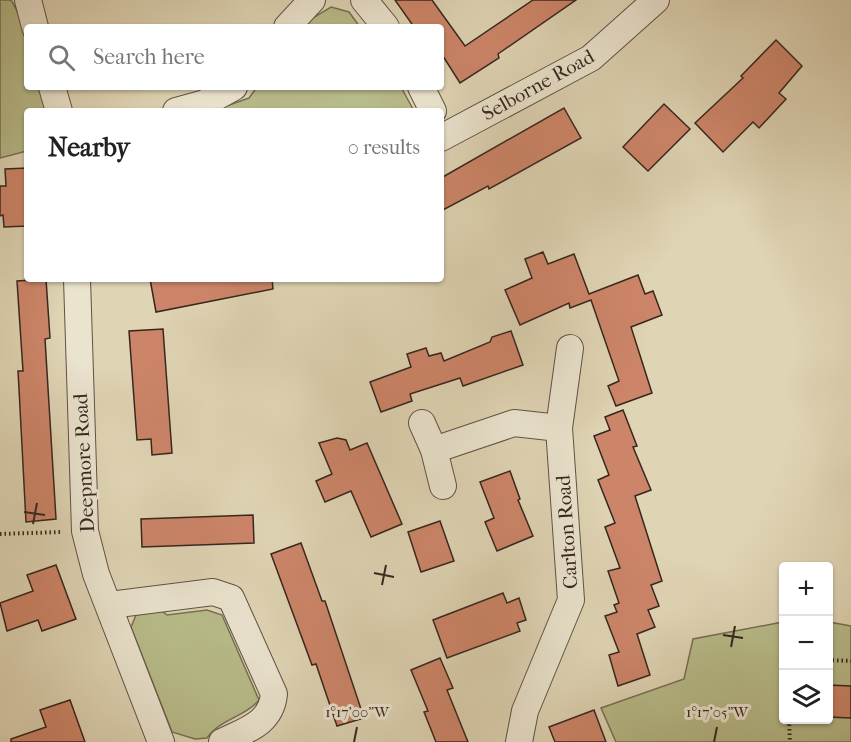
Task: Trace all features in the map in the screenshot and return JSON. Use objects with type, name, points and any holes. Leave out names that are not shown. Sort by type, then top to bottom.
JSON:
[{"type":"street","points":[[28,0],[34,24]]},
{"type":"street","points":[[290,24],[312,0]]},
{"type":"street","points":[[364,0],[384,24]]},
{"type":"street","name":"Selborne Road","points":[[444,132],[591,58],[656,0]]},
{"type":"street","points":[[53,90],[58,108]]},
{"type":"street","points":[[187,108],[205,103],[229,90]]},
{"type":"street","points":[[422,90],[432,108]]},
{"type":"street","name":"Deepmore Road","points":[[76,282],[85,531],[96,574],[110,605],[161,742]]},
{"type":"street","name":"Carlton Road","points":[[519,742],[525,711],[571,600],[559,428],[570,348]]},
{"type":"street","points":[[422,423],[434,450],[443,486]]},
{"type":"street","points":[[434,450],[514,423],[559,428]]},
{"type":"street","points":[[110,605],[213,592],[231,598],[274,694],[273,702],[262,722],[222,742]]},
{"type":"path","points":[[0,534],[85,531]]},
{"type":"path","points":[[833,660],[851,661]]},
{"type":"path","points":[[789,724],[790,742]]},
{"type":"green space","points":[[0,0],[11,0],[24,31],[24,90],[42,90],[47,108],[24,108],[24,152],[0,158]]},
{"type":"green space","points":[[331,7],[349,12],[358,24],[304,24]]},
{"type":"green space","points":[[255,90],[403,90],[412,108],[221,108],[249,98]]},
{"type":"green space","points":[[149,608],[161,610],[167,615],[207,610],[222,615],[259,700],[247,710],[219,726],[207,738],[195,739],[172,732],[131,627],[136,615]]},
{"type":"green space","points":[[779,623],[779,724],[833,724],[833,623],[851,626],[851,742],[616,742],[601,708],[684,679],[693,639]]},
{"type":"building","points":[[395,0],[432,0],[465,46],[533,0],[576,0],[498,54],[499,58],[460,83],[444,58],[444,24],[412,24]]},
{"type":"building","points":[[776,40],[802,66],[779,93],[786,99],[759,128],[753,122],[723,152],[695,123],[743,78],[741,76]]},
{"type":"building","points":[[664,104],[690,129],[648,171],[623,147]]},
{"type":"building","points":[[564,108],[581,138],[489,189],[488,186],[444,209],[444,176]]},
{"type":"building","points":[[24,168],[24,226],[4,227],[3,215],[0,216],[0,186],[6,186],[5,169]]},
{"type":"building","points":[[543,252],[548,264],[574,254],[589,294],[638,275],[645,294],[653,291],[662,315],[631,327],[652,393],[616,406],[608,386],[619,381],[591,300],[570,308],[569,303],[520,325],[505,290],[532,278],[525,259]]},
{"type":"building","points":[[17,281],[46,282],[50,338],[45,339],[56,519],[26,522],[18,371],[23,371]]},
{"type":"building","points":[[151,282],[272,282],[273,289],[156,312]]},
{"type":"building","points":[[163,329],[172,453],[152,455],[151,439],[137,440],[129,331]]},
{"type":"building","points":[[511,331],[523,365],[463,386],[460,378],[410,394],[412,401],[381,412],[370,382],[411,367],[407,354],[426,348],[429,356],[441,353],[444,361],[490,342],[492,337]]},
{"type":"building","points":[[623,410],[637,446],[633,447],[651,490],[635,496],[662,581],[651,585],[659,606],[648,610],[655,627],[637,634],[650,675],[618,686],[609,655],[619,652],[605,616],[617,612],[614,605],[619,603],[608,571],[620,568],[605,527],[615,523],[598,480],[609,475],[594,436],[610,430],[605,417]]},
{"type":"building","points":[[337,438],[346,440],[350,450],[367,443],[402,524],[371,537],[351,491],[325,502],[316,481],[332,474],[319,443]]},
{"type":"building","points":[[510,471],[520,499],[518,500],[533,536],[497,551],[485,522],[494,518],[480,482]]},
{"type":"building","points":[[253,515],[254,543],[142,547],[141,519]]},
{"type":"building","points":[[440,521],[454,561],[421,572],[408,532]]},
{"type":"building","points":[[301,543],[322,601],[325,601],[364,718],[337,726],[316,664],[312,665],[271,554]]},
{"type":"building","points":[[56,565],[76,619],[42,631],[38,620],[7,631],[0,603],[33,591],[27,575]]},
{"type":"building","points":[[503,593],[507,603],[519,598],[526,620],[517,623],[520,631],[447,658],[433,620]]},
{"type":"building","points":[[440,658],[453,688],[447,690],[468,742],[436,742],[424,712],[428,711],[411,670]]},
{"type":"building","points":[[833,685],[851,686],[851,718],[833,717]]},
{"type":"building","points":[[70,700],[85,742],[11,742],[11,739],[46,727],[40,710]]},
{"type":"building","points":[[594,710],[606,742],[555,742],[549,727]]}]
